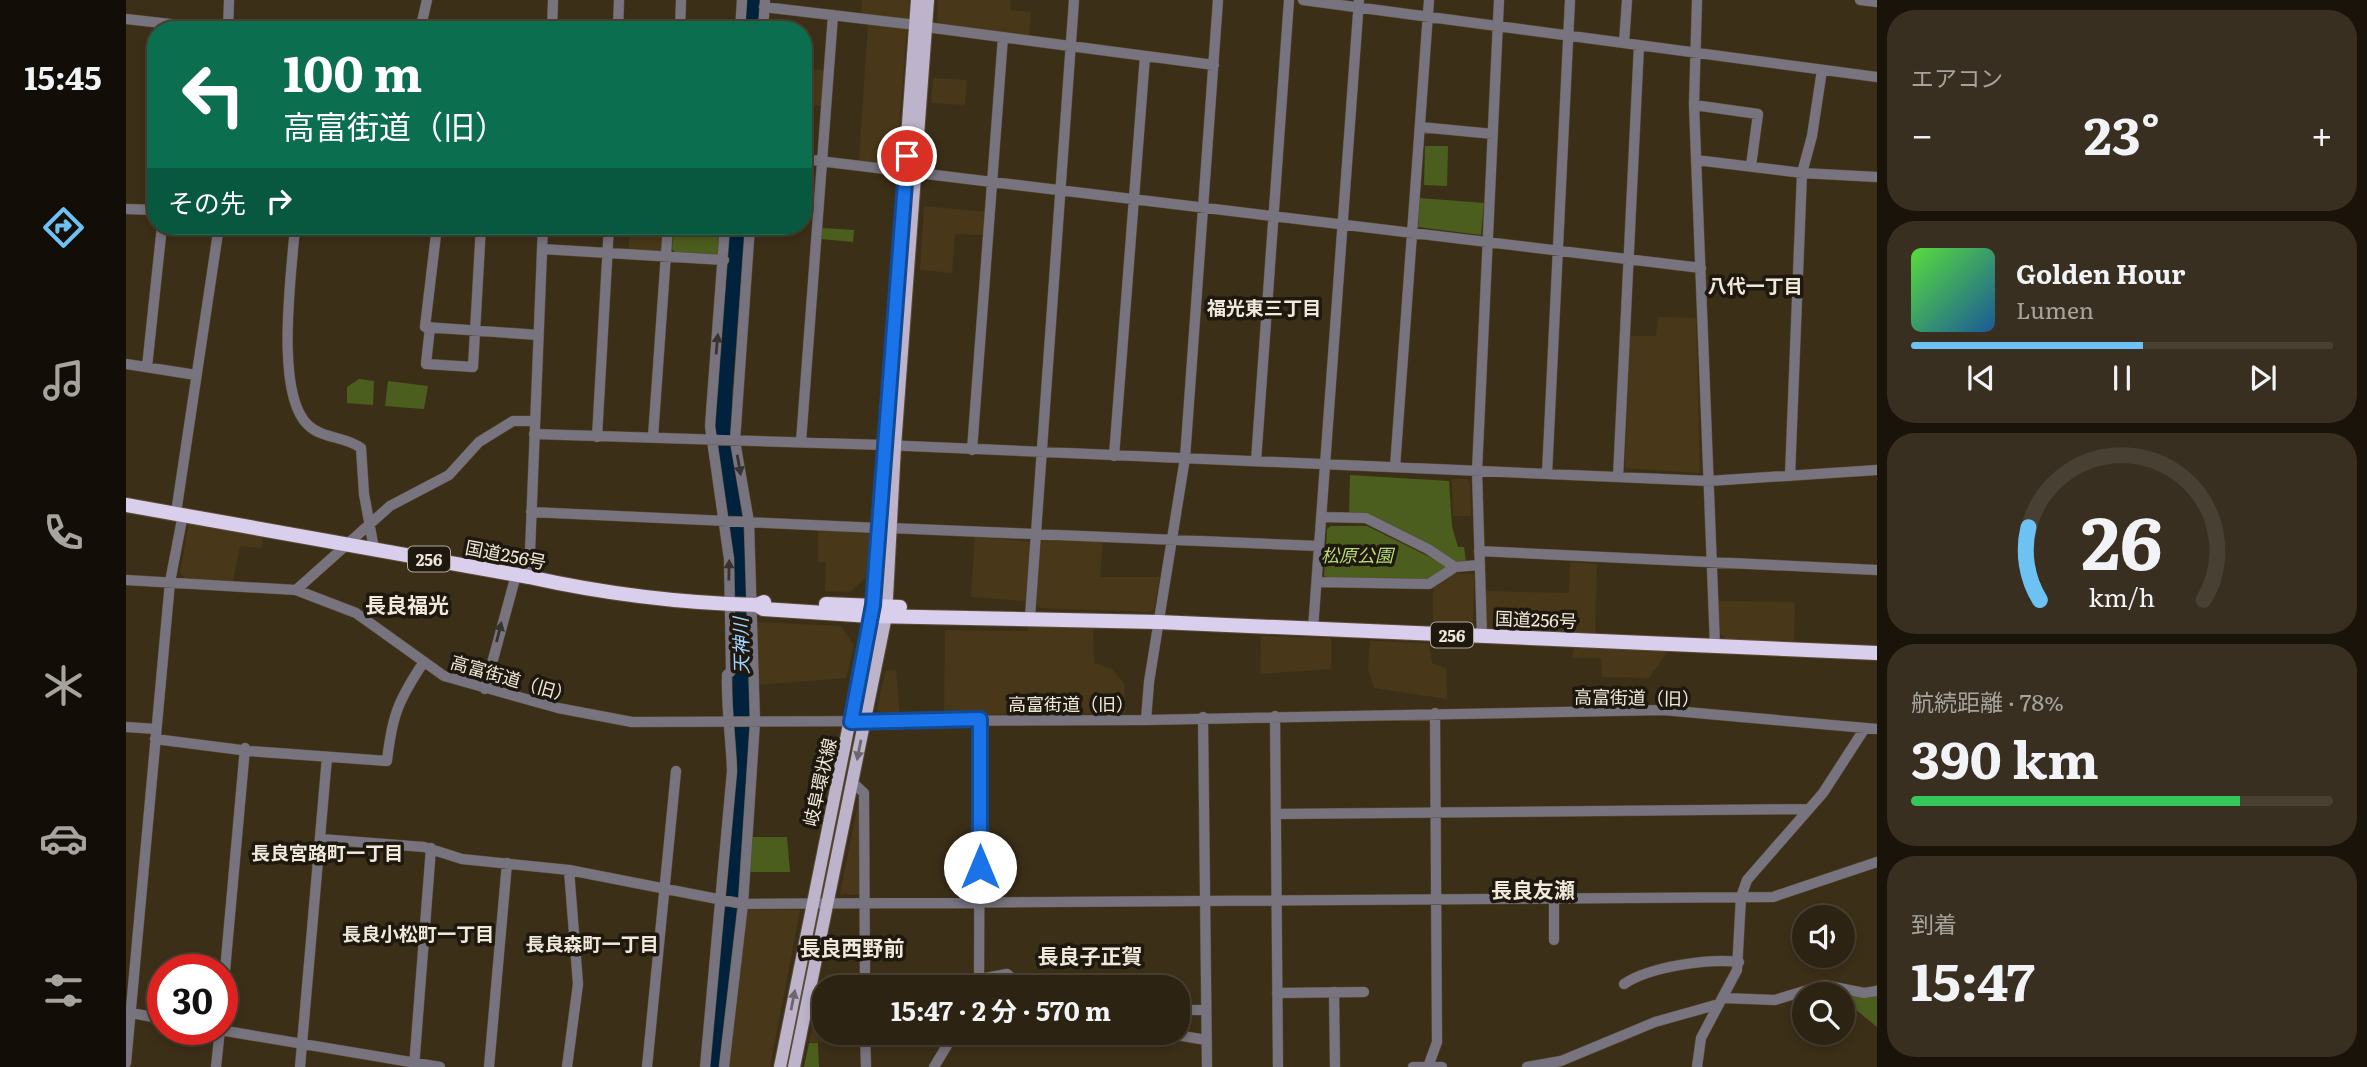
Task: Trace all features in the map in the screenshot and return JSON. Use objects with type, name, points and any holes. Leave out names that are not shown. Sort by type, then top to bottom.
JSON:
[{"type":"highway","name":"国道256号","points":[[126,505],[523,576],[595,592],[763,609],[879,611],[1018,620],[1028,617],[1158,622],[1877,653]]},
{"type":"main road","name":"岐阜環状線","points":[[917,0],[921,26]]},
{"type":"main road","name":"岐阜環状線","points":[[794,1067],[865,721],[879,611],[921,26],[928,0]]},
{"type":"main road","name":"岐阜環状線","points":[[780,1067],[851,722],[879,611]]},
{"type":"street","points":[[227,21],[229,0]]},
{"type":"street","points":[[422,21],[427,0]]},
{"type":"street","points":[[552,21],[553,0]]},
{"type":"street","points":[[618,0],[618,21]]},
{"type":"street","points":[[680,21],[681,0]]},
{"type":"street","points":[[741,21],[742,0]]},
{"type":"street","points":[[1028,617],[1043,453],[1074,0]]},
{"type":"street","points":[[1146,720],[1158,622],[1185,458],[1218,0]]},
{"type":"street","points":[[1256,461],[1289,0]]},
{"type":"street","points":[[1303,0],[1359,4],[1498,26],[1877,76]]},
{"type":"street","points":[[1395,467],[1429,0]]},
{"type":"street","points":[[1482,636],[1477,471],[1499,0]]},
{"type":"street","points":[[1547,474],[1570,0]]},
{"type":"street","points":[[1624,43],[1627,0]]},
{"type":"street","points":[[1697,0],[1693,52],[1694,105],[1715,646]]},
{"type":"street","points":[[1861,0],[1877,2]]},
{"type":"street","points":[[764,21],[765,3],[833,15],[1214,65]]},
{"type":"street","points":[[1314,629],[1359,4]]},
{"type":"street","points":[[801,442],[833,15]]},
{"type":"street","points":[[126,19],[147,21]]},
{"type":"street","points":[[972,450],[1003,37]]},
{"type":"street","points":[[1618,477],[1639,45]]},
{"type":"street","points":[[1114,456],[1145,56]]},
{"type":"street","points":[[1790,476],[1802,173],[1812,136],[1822,70]]},
{"type":"street","points":[[1694,105],[1758,114],[1751,166]]},
{"type":"street","points":[[1420,127],[1493,134]]},
{"type":"street","points":[[812,160],[1701,268]]},
{"type":"street","points":[[1696,160],[1802,173],[1877,177]]},
{"type":"street","points":[[126,209],[147,210]]},
{"type":"street","points":[[147,367],[161,235]]},
{"type":"street","points":[[126,1063],[128,1013],[170,582],[196,374],[218,235]]},
{"type":"street","points":[[294,235],[288,321],[292,395],[296,408],[311,429],[353,442],[361,448],[364,494],[374,550]]},
{"type":"street","points":[[436,235],[425,327],[538,335]]},
{"type":"street","points":[[430,327],[426,364],[473,367],[481,235]]},
{"type":"street","points":[[485,689],[523,576],[531,513],[543,235]]},
{"type":"street","points":[[597,437],[608,235]]},
{"type":"street","points":[[653,437],[667,235]]},
{"type":"street","points":[[724,1067],[735,951],[743,904],[754,722],[743,605],[710,426],[725,235]]},
{"type":"street","points":[[705,1067],[732,771],[732,722],[726,705],[730,638],[743,605],[748,522],[733,441],[749,235]]},
{"type":"street","points":[[542,249],[724,260]]},
{"type":"street","points":[[126,364],[196,374]]},
{"type":"street","points":[[296,590],[390,506],[449,475],[478,442],[513,421],[534,421]]},
{"type":"street","points":[[534,434],[889,445],[1710,481],[1877,470]]},
{"type":"street","points":[[531,513],[1319,546]]},
{"type":"street","points":[[1321,517],[1366,518],[1428,549],[1455,568]]},
{"type":"street","points":[[1479,551],[1877,570]]},
{"type":"street","points":[[1317,582],[1429,584],[1455,568],[1480,565]]},
{"type":"street","name":"高富街道（旧）","points":[[126,580],[296,590],[356,613],[444,676],[485,689],[622,721],[1146,720],[1663,710],[1877,729]]},
{"type":"street","points":[[126,727],[245,748],[249,751],[387,761],[392,721],[399,700],[423,663]]},
{"type":"street","points":[[1428,1066],[1437,1042],[1439,900],[1435,713]]},
{"type":"street","points":[[1275,716],[1278,1067]]},
{"type":"street","points":[[1203,717],[1206,1067]]},
{"type":"street","points":[[980,719],[980,975]]},
{"type":"street","points":[[1697,1067],[1701,1038],[1738,962],[1741,897],[1746,880],[1823,793],[1865,728]]},
{"type":"street","points":[[226,954],[245,748]]},
{"type":"street","points":[[300,1067],[327,757]]},
{"type":"street","points":[[647,1067],[676,771]]},
{"type":"street","points":[[853,783],[864,793],[865,975]]},
{"type":"street","points":[[1276,814],[1808,809]]},
{"type":"street","points":[[320,839],[431,848],[462,859],[569,870],[743,904],[1206,903],[1773,897],[1877,862]]},
{"type":"street","points":[[414,1065],[431,848]]},
{"type":"street","points":[[489,1067],[507,863]]},
{"type":"street","points":[[566,1067],[578,984],[569,870]]},
{"type":"street","points":[[1553,898],[1554,940]]},
{"type":"street","points":[[1624,984],[1650,971],[1714,959],[1738,962]]},
{"type":"street","points":[[1527,1067],[1561,1061],[1655,1022],[1721,1001],[1775,1000],[1824,985],[1864,993],[1877,991]]},
{"type":"street","points":[[1334,992],[1335,1065]]},
{"type":"street","points":[[1277,993],[1363,992]]},
{"type":"street","points":[[1190,1010],[1205,1010]]},
{"type":"street","points":[[128,1013],[147,1016]]},
{"type":"street","points":[[238,1032],[414,1065],[440,1067]]},
{"type":"street","points":[[1190,1037],[1206,1040]]},
{"type":"street","points":[[216,1067],[217,1045]]},
{"type":"street","points":[[865,1045],[866,1067]]},
{"type":"street","points":[[934,1067],[948,1045]]},
{"type":"street","points":[[1413,1067],[1442,1067]]},
{"type":"shaded area","points":[[862,0],[909,0],[908,19],[861,13]]},
{"type":"shaded area","points":[[938,0],[1011,0],[1010,10],[1031,12],[1029,35],[937,23]]},
{"type":"shaded area","points":[[868,23],[907,28],[896,162],[893,165],[859,161]]},
{"type":"shaded area","points":[[812,69],[824,70],[823,106],[812,105]]},
{"type":"shaded area","points":[[933,78],[967,80],[965,105],[931,103]]},
{"type":"shaded area","points":[[924,206],[986,212],[984,235],[955,234],[952,273],[920,270]]},
{"type":"shaded area","points":[[630,235],[663,235],[662,252],[628,251]]},
{"type":"shaded area","points":[[1658,317],[1696,318],[1700,473],[1625,468],[1630,336],[1656,336]]},
{"type":"shaded area","points":[[1452,479],[1467,479],[1470,482],[1471,516],[1453,516]]},
{"type":"shaded area","points":[[189,523],[263,535],[262,548],[240,546],[233,581],[185,578],[180,572]]},
{"type":"shaded area","points":[[818,530],[870,532],[866,577],[850,592],[825,591],[826,562],[818,562]]},
{"type":"shaded area","points":[[975,536],[1030,542],[1026,601],[971,597]]},
{"type":"shaded area","points":[[1045,539],[1103,542],[1100,577],[1160,577],[1154,609],[1151,612],[1039,608],[1036,605],[1041,542]]},
{"type":"shaded area","points":[[1570,562],[1597,564],[1595,633],[1489,629],[1486,626],[1486,591],[1569,593]]},
{"type":"shaded area","points":[[1448,573],[1474,574],[1473,624],[1433,624],[1433,587]]},
{"type":"shaded area","points":[[1719,601],[1795,602],[1794,641],[1727,640],[1718,631]]},
{"type":"shaded area","points":[[755,622],[841,626],[854,645],[846,678],[756,685]]},
{"type":"shaded area","points":[[1028,625],[1093,627],[1094,663],[1112,669],[1124,683],[1125,713],[944,715],[945,630],[1028,631]]},
{"type":"shaded area","points":[[1261,636],[1331,638],[1331,669],[1260,674]]},
{"type":"shaded area","points":[[1370,641],[1429,643],[1432,663],[1446,668],[1447,699],[1374,688],[1368,668]]},
{"type":"shaded area","points":[[1574,647],[1670,648],[1649,678],[1602,677],[1601,658],[1572,658]]},
{"type":"shaded area","points":[[896,670],[900,715],[877,711],[885,671]]},
{"type":"shaded area","points":[[860,794],[860,895],[840,894]]},
{"type":"shaded area","points":[[749,910],[800,910],[770,1067],[728,1067],[745,914]]},
{"type":"green space","points":[[1425,146],[1448,146],[1447,186],[1424,185]]},
{"type":"green space","points":[[1419,198],[1484,203],[1481,235],[1418,227]]},
{"type":"green space","points":[[822,228],[854,230],[853,242],[821,239]]},
{"type":"green space","points":[[673,235],[720,235],[719,256],[677,254],[672,249]]},
{"type":"green space","points":[[359,379],[374,381],[373,405],[347,403],[347,387]]},
{"type":"green space","points":[[388,381],[428,386],[424,409],[385,406]]},
{"type":"green space","points":[[1350,475],[1449,481],[1452,526],[1458,547],[1464,547],[1466,561],[1455,563],[1439,550],[1373,517],[1349,516]]},
{"type":"green space","name":"松原公園","points":[[1331,526],[1367,526],[1446,565],[1446,570],[1424,586],[1339,581],[1324,576],[1327,529]]},
{"type":"green space","points":[[752,837],[787,837],[790,872],[748,872]]},
{"type":"green space","points":[[1877,985],[1877,1027],[1855,1009],[1855,992]]},
{"type":"green space","points":[[809,1043],[818,1045],[819,1067],[804,1067]]},
{"type":"waterway","name":"天神川","points":[[751,21],[752,0]]},
{"type":"waterway","name":"天神川","points":[[715,1067],[740,804],[742,735],[741,623],[734,524],[724,453],[723,396],[735,235]]},
{"type":"district","name":"八代一丁目","points":[[1755,285]]},
{"type":"district","name":"福光東三丁目","points":[[1264,307]]},
{"type":"district","name":"長良福光","points":[[407,603]]},
{"type":"district","name":"長良宮路町一丁目","points":[[327,852]]},
{"type":"district","name":"長良友瀬","points":[[1533,888]]},
{"type":"district","name":"長良小松町一丁目","points":[[418,933]]},
{"type":"district","name":"長良森町一丁目","points":[[592,943]]},
{"type":"district","name":"長良西野前","points":[[852,946]]},
{"type":"district","name":"長良子正賀","points":[[1090,954]]},
{"type":"route","points":[[907,156],[873,605],[851,722],[980,719],[980,867]]}]
